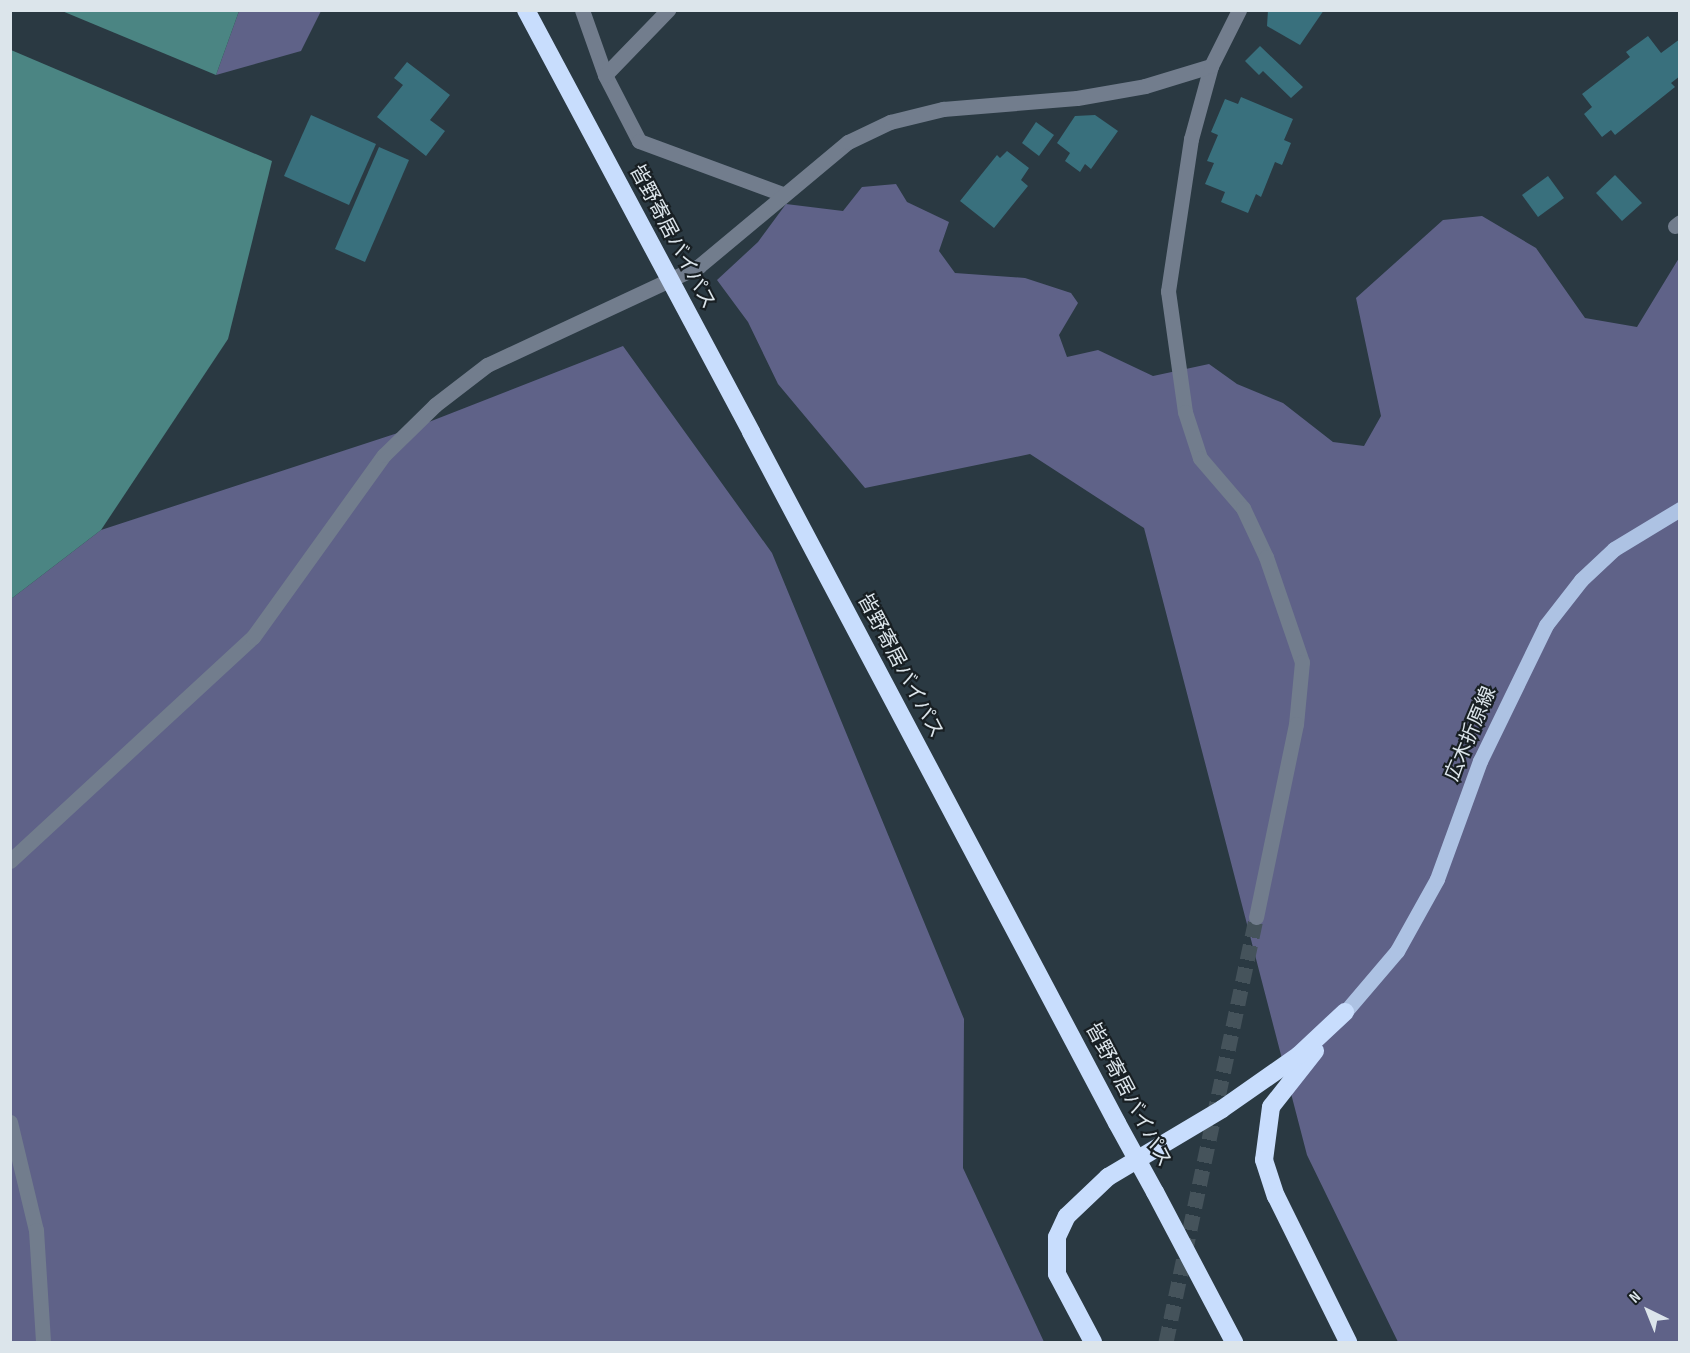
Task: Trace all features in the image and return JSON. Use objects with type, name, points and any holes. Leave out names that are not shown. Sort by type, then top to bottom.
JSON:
[{"type":"highway","name":"皆野寄居バイパス","points":[[525,10],[1234,1342]]},
{"type":"highway","points":[[1093,1342],[1057,1274],[1057,1237],[1067,1216],[1108,1177],[1222,1109],[1299,1055],[1345,1012]]},
{"type":"highway","points":[[1345,1012],[1271,1107],[1264,1140],[1276,1196],[1348,1342]]},
{"type":"main road","name":"広木折原線","points":[[1345,1012],[1397,951],[1437,879],[1480,761],[1546,626],[1581,580],[1614,549],[1680,509]]},
{"type":"street","points":[[582,10],[605,75],[639,141],[782,194]]},
{"type":"street","points":[[605,75],[668,10]]},
{"type":"street","points":[[1239,10],[1211,66],[1191,139],[1168,291],[1185,412],[1200,458],[1243,508],[1289,614],[1302,662],[1296,724],[1256,917]]},
{"type":"street","points":[[10,861],[253,637],[384,455],[435,405],[488,365],[699,266],[782,194],[848,142],[890,122],[943,109],[1077,98],[1145,86],[1211,66]]},
{"type":"street","points":[[10,1122],[36,1230],[43,1342]]},
{"type":"shaded area","points":[[62,11],[239,11],[216,75]]},
{"type":"shaded area","points":[[239,11],[321,11],[301,51],[216,75]]},
{"type":"shaded area","points":[[11,50],[272,161],[228,339],[101,530],[11,599]]},
{"type":"shaded area","points":[[896,184],[907,202],[949,222],[939,251],[955,273],[1025,278],[1071,293],[1078,303],[1059,335],[1067,357],[1098,350],[1153,376],[1209,364],[1237,384],[1283,403],[1333,442],[1364,446],[1381,416],[1356,298],[1443,220],[1482,216],[1536,248],[1585,318],[1637,327],[1679,258],[1679,1342],[1398,1342],[1307,1155],[1144,528],[1030,454],[865,488],[778,384],[748,322],[717,280],[758,242],[786,204],[843,211],[862,187]]},
{"type":"shaded area","points":[[623,346],[772,553],[964,1019],[963,1168],[1044,1342],[11,1342],[11,599],[101,530],[416,427]]},
{"type":"building","points":[[1268,10],[1324,10],[1300,45],[1267,26]]},
{"type":"building","points":[[1648,36],[1661,53],[1680,39],[1680,76],[1671,83],[1675,87],[1615,135],[1611,130],[1602,137],[1584,114],[1592,107],[1582,94],[1630,57],[1626,52]]},
{"type":"building","points":[[1260,46],[1303,87],[1291,98],[1263,71],[1259,75],[1245,61]]},
{"type":"building","points":[[407,62],[450,95],[430,120],[445,131],[426,156],[377,117],[403,85],[394,78]]},
{"type":"building","points":[[1241,97],[1293,119],[1284,140],[1291,143],[1282,165],[1275,162],[1261,197],[1256,194],[1248,213],[1221,202],[1225,192],[1205,184],[1214,163],[1207,161],[1218,135],[1211,132],[1225,99],[1238,104]]},
{"type":"building","points":[[311,115],[376,144],[349,205],[284,176]]},
{"type":"building","points":[[1095,115],[1118,131],[1091,169],[1085,164],[1080,172],[1065,161],[1070,153],[1057,143],[1075,116]]},
{"type":"building","points":[[1036,122],[1054,135],[1039,156],[1022,143]]},
{"type":"building","points":[[379,147],[409,160],[365,262],[335,249]]},
{"type":"building","points":[[1007,151],[1029,168],[1021,180],[1028,186],[994,228],[960,201],[997,155],[1000,158]]},
{"type":"building","points":[[1615,175],[1642,203],[1622,221],[1596,193]]},
{"type":"building","points":[[1548,176],[1564,198],[1538,217],[1522,195]]},
{"type":"tunnel","points":[[1166,1342],[1256,917]]}]
